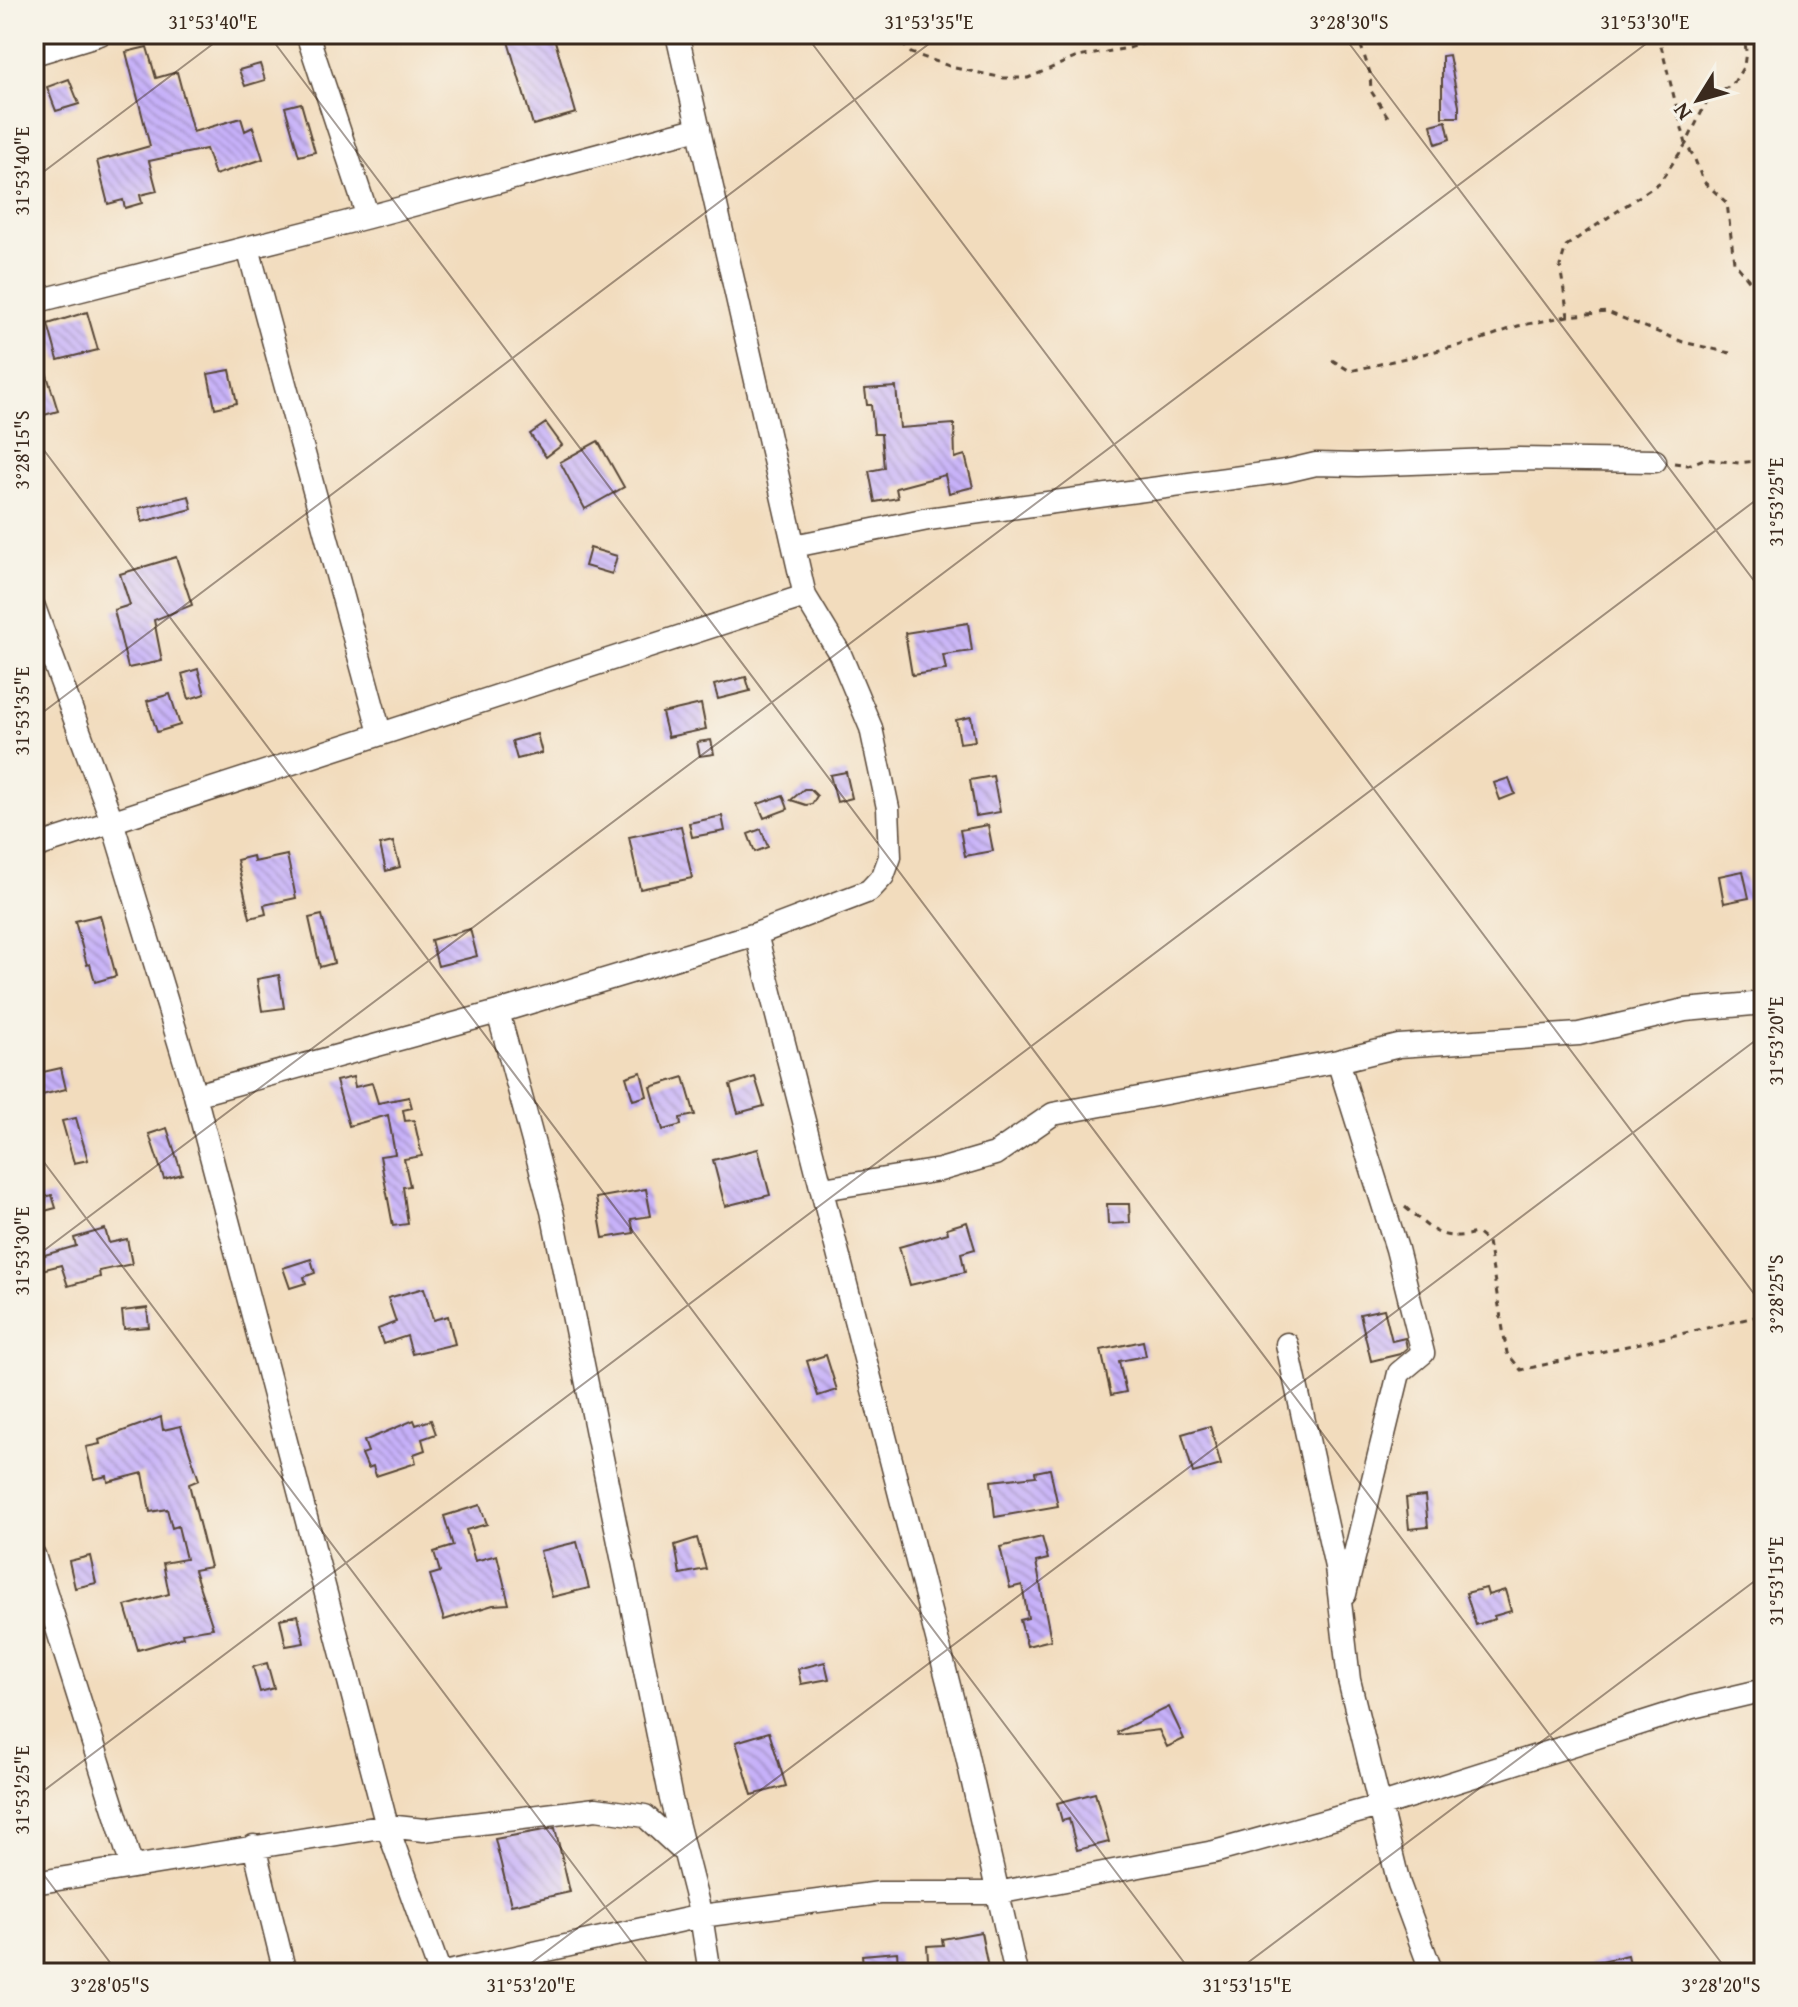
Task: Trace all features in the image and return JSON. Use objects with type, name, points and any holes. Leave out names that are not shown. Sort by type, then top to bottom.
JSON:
[{"type":"street","points":[[34,54],[100,34]]},
{"type":"street","points":[[307,34],[368,217]]},
{"type":"street","points":[[195,1095],[498,1012],[756,934],[869,891],[883,876],[890,857],[888,808],[871,728],[840,654],[805,596],[677,34]]},
{"type":"street","points":[[34,302],[699,128]]},
{"type":"street","points":[[248,248],[380,733]]},
{"type":"street","points":[[794,546],[928,519],[1286,471],[1316,464],[1519,459],[1655,461]]},
{"type":"street","points":[[34,847],[805,596]]},
{"type":"street","points":[[34,607],[112,821],[195,1095],[387,1826],[442,1973],[701,1916],[880,1893],[997,1893],[1214,1852],[1379,1806],[1692,1707],[1764,1690]]},
{"type":"street","points":[[756,934],[966,1752],[1016,1973]]},
{"type":"street","points":[[823,1189],[940,1170],[995,1154],[1053,1114],[1338,1061],[1399,1046],[1579,1034],[1685,1010],[1764,1003]]},
{"type":"street","points":[[498,1012],[552,1211],[595,1434],[684,1852],[701,1916],[710,1973]]},
{"type":"street","points":[[1338,1061],[1397,1249],[1423,1353],[1399,1373],[1341,1608]]},
{"type":"street","points":[[1287,1344],[1336,1567],[1349,1680],[1399,1884],[1432,1973]]},
{"type":"street","points":[[34,1555],[132,1867]]},
{"type":"street","points":[[34,1883],[387,1826],[424,1830],[596,1809],[645,1816],[684,1852]]},
{"type":"street","points":[[254,1846],[285,1973]]},
{"type":"path","points":[[894,34],[911,53],[955,68],[1004,78],[1028,78],[1077,57],[1129,48],[1171,34]]},
{"type":"path","points":[[1357,34],[1370,73],[1371,91],[1388,117]]},
{"type":"path","points":[[1574,34],[1582,34]]},
{"type":"path","points":[[1658,34],[1686,144],[1703,181],[1727,203],[1734,262],[1762,296]]},
{"type":"path","points":[[1568,316],[1560,266],[1566,246],[1659,183],[1686,144],[1708,99],[1733,84],[1744,66],[1744,34]]},
{"type":"path","points":[[1332,360],[1350,371],[1474,342],[1518,326],[1607,312],[1683,342],[1730,353]]},
{"type":"path","points":[[1655,461],[1688,465],[1704,459],[1739,463],[1764,460]]},
{"type":"path","points":[[1375,1181],[1434,1231],[1455,1238],[1477,1233],[1488,1242],[1507,1353],[1521,1370],[1764,1315]]},
{"type":"building","points":[[520,34],[553,34],[576,113],[533,125],[507,38]]},
{"type":"building","points":[[147,47],[156,78],[177,72],[193,132],[241,118],[245,131],[253,127],[263,159],[215,175],[206,149],[149,161],[157,191],[140,195],[142,203],[125,208],[123,200],[108,204],[97,161],[150,146],[126,52]]},
{"type":"building","points":[[1449,55],[1459,117],[1442,117],[1442,56]]},
{"type":"building","points":[[260,64],[265,80],[245,86],[239,70]]},
{"type":"building","points":[[69,79],[79,104],[56,111],[47,87]]},
{"type":"building","points":[[301,103],[315,152],[299,156],[285,107]]},
{"type":"building","points":[[1446,121],[1450,139],[1436,144],[1431,125]]},
{"type":"building","points":[[87,312],[98,350],[58,360],[48,324]]},
{"type":"building","points":[[34,346],[38,346],[58,411],[34,418]]},
{"type":"building","points":[[230,370],[237,403],[215,408],[208,374]]},
{"type":"building","points":[[896,387],[900,428],[954,424],[955,458],[965,455],[973,487],[949,493],[945,475],[896,488],[898,498],[875,502],[869,471],[884,468],[881,434],[874,434],[871,405],[867,405],[865,389]]},
{"type":"building","points":[[546,423],[562,445],[546,457],[530,434]]},
{"type":"building","points":[[598,441],[624,487],[585,509],[560,462]]},
{"type":"building","points":[[189,496],[192,509],[142,522],[139,508]]},
{"type":"building","points":[[590,548],[617,556],[612,574],[585,566]]},
{"type":"building","points":[[176,557],[192,605],[154,620],[162,661],[128,668],[114,610],[130,605],[120,574]]},
{"type":"building","points":[[968,623],[972,651],[943,655],[946,670],[912,675],[905,633]]},
{"type":"building","points":[[198,669],[205,694],[189,699],[182,674]]},
{"type":"building","points":[[746,677],[750,691],[718,699],[714,685]]},
{"type":"building","points":[[170,694],[180,725],[157,732],[147,701]]},
{"type":"building","points":[[701,704],[706,729],[668,737],[662,713]]},
{"type":"building","points":[[971,717],[975,741],[960,743],[956,720]]},
{"type":"building","points":[[537,734],[542,753],[517,759],[512,741]]},
{"type":"building","points":[[711,740],[714,754],[700,756],[697,742]]},
{"type":"building","points":[[846,772],[852,798],[837,802],[830,775]]},
{"type":"building","points":[[993,776],[1000,812],[976,816],[970,780]]},
{"type":"building","points":[[1509,778],[1515,794],[1500,800],[1494,783]]},
{"type":"building","points":[[804,789],[810,789],[817,796],[812,804],[791,800]]},
{"type":"building","points":[[783,795],[788,809],[764,818],[758,804]]},
{"type":"building","points":[[722,816],[725,831],[692,837],[689,823]]},
{"type":"building","points":[[988,825],[993,851],[965,856],[960,830]]},
{"type":"building","points":[[681,826],[692,878],[640,889],[629,837]]},
{"type":"building","points":[[761,829],[768,847],[755,852],[748,834]]},
{"type":"building","points":[[393,842],[400,867],[386,871],[380,845]]},
{"type":"building","points":[[287,855],[296,898],[264,905],[266,914],[250,918],[237,860],[253,856],[254,862]]},
{"type":"building","points":[[1743,871],[1749,898],[1724,903],[1719,876]]},
{"type":"building","points":[[100,915],[116,976],[95,982],[75,921]]},
{"type":"building","points":[[322,915],[334,963],[320,967],[309,918]]},
{"type":"building","points":[[470,929],[477,956],[438,966],[431,940]]},
{"type":"building","points":[[279,975],[284,1008],[262,1011],[257,979]]},
{"type":"building","points":[[61,1068],[66,1089],[34,1097],[34,1074]]},
{"type":"building","points":[[641,1072],[647,1096],[633,1100],[626,1077]]},
{"type":"building","points":[[353,1077],[355,1087],[372,1083],[378,1103],[409,1097],[412,1108],[403,1110],[405,1121],[414,1120],[422,1156],[404,1159],[410,1186],[403,1187],[408,1224],[393,1226],[380,1156],[395,1154],[388,1115],[349,1126],[336,1081]]},
{"type":"building","points":[[684,1077],[695,1115],[680,1118],[681,1125],[663,1130],[651,1087]]},
{"type":"building","points":[[755,1077],[764,1106],[738,1113],[730,1085]]},
{"type":"building","points":[[76,1118],[88,1160],[74,1163],[62,1121]]},
{"type":"building","points":[[167,1128],[182,1174],[164,1179],[149,1134]]},
{"type":"building","points":[[758,1149],[770,1195],[725,1206],[713,1160]]},
{"type":"building","points":[[646,1189],[651,1216],[631,1219],[634,1233],[603,1238],[596,1198]]},
{"type":"building","points":[[52,1195],[56,1208],[37,1213],[34,1200]]},
{"type":"building","points":[[1107,1204],[1129,1204],[1130,1223],[1108,1224]]},
{"type":"building","points":[[967,1222],[975,1249],[961,1253],[965,1272],[910,1285],[899,1247],[948,1233],[947,1228]]},
{"type":"building","points":[[105,1229],[109,1243],[127,1239],[132,1264],[99,1271],[100,1277],[68,1286],[61,1265],[34,1272],[34,1258],[76,1246],[74,1238]]},
{"type":"building","points":[[311,1259],[315,1273],[304,1277],[306,1283],[290,1288],[283,1268]]},
{"type":"building","points":[[424,1288],[433,1320],[448,1316],[455,1344],[412,1354],[407,1336],[383,1344],[378,1329],[396,1322],[388,1298]]},
{"type":"building","points":[[147,1308],[149,1327],[124,1329],[122,1311]]},
{"type":"building","points":[[1384,1309],[1392,1341],[1405,1338],[1407,1348],[1400,1354],[1371,1361],[1360,1314]]},
{"type":"building","points":[[1143,1341],[1146,1356],[1119,1361],[1126,1392],[1111,1395],[1101,1350]]},
{"type":"building","points":[[826,1355],[837,1390],[818,1396],[807,1361]]},
{"type":"building","points":[[161,1417],[163,1430],[181,1426],[199,1480],[189,1484],[210,1567],[194,1570],[213,1628],[182,1633],[183,1637],[138,1650],[125,1606],[169,1594],[163,1563],[186,1559],[178,1526],[172,1528],[167,1509],[150,1512],[143,1473],[108,1482],[107,1476],[94,1479],[86,1447],[100,1444],[99,1440]]},
{"type":"building","points":[[414,1420],[416,1425],[431,1420],[436,1434],[422,1439],[425,1450],[414,1454],[416,1463],[376,1476],[373,1466],[368,1468],[362,1454],[368,1452],[364,1441]]},
{"type":"building","points":[[1210,1426],[1221,1465],[1193,1473],[1182,1434]]},
{"type":"building","points":[[1050,1469],[1058,1506],[995,1517],[991,1481],[1036,1476],[1035,1472]]},
{"type":"building","points":[[1425,1496],[1428,1527],[1409,1529],[1406,1498]]},
{"type":"building","points":[[480,1505],[487,1524],[466,1530],[475,1561],[497,1555],[509,1604],[493,1605],[444,1620],[430,1575],[440,1572],[434,1552],[453,1546],[444,1516]]},
{"type":"building","points":[[1042,1537],[1048,1559],[1036,1562],[1051,1640],[1027,1646],[1020,1620],[1028,1618],[1022,1585],[1010,1588],[1000,1547]]},
{"type":"building","points":[[697,1538],[706,1569],[680,1574],[675,1545]]},
{"type":"building","points":[[577,1542],[589,1588],[552,1597],[540,1551]]},
{"type":"building","points":[[90,1556],[96,1583],[75,1588],[69,1561]]},
{"type":"building","points":[[1486,1588],[1488,1595],[1505,1590],[1511,1611],[1476,1625],[1466,1593]]},
{"type":"building","points":[[298,1615],[304,1643],[286,1646],[280,1619]]},
{"type":"building","points":[[825,1662],[829,1679],[801,1684],[798,1669]]},
{"type":"building","points":[[267,1663],[274,1688],[260,1692],[253,1667]]},
{"type":"building","points":[[1169,1707],[1184,1739],[1167,1747],[1159,1730],[1118,1735],[1117,1732]]},
{"type":"building","points":[[769,1732],[786,1786],[752,1795],[736,1742]]},
{"type":"building","points":[[1095,1793],[1109,1842],[1077,1850],[1069,1819],[1062,1821],[1057,1803]]},
{"type":"building","points":[[555,1828],[570,1892],[511,1905],[495,1839]]},
{"type":"building","points":[[981,1932],[989,1973],[929,1973],[927,1946],[943,1945],[942,1939]]},
{"type":"building","points":[[897,1952],[899,1973],[864,1973],[862,1955]]},
{"type":"building","points":[[1628,1955],[1632,1973],[1577,1973],[1576,1967]]}]
